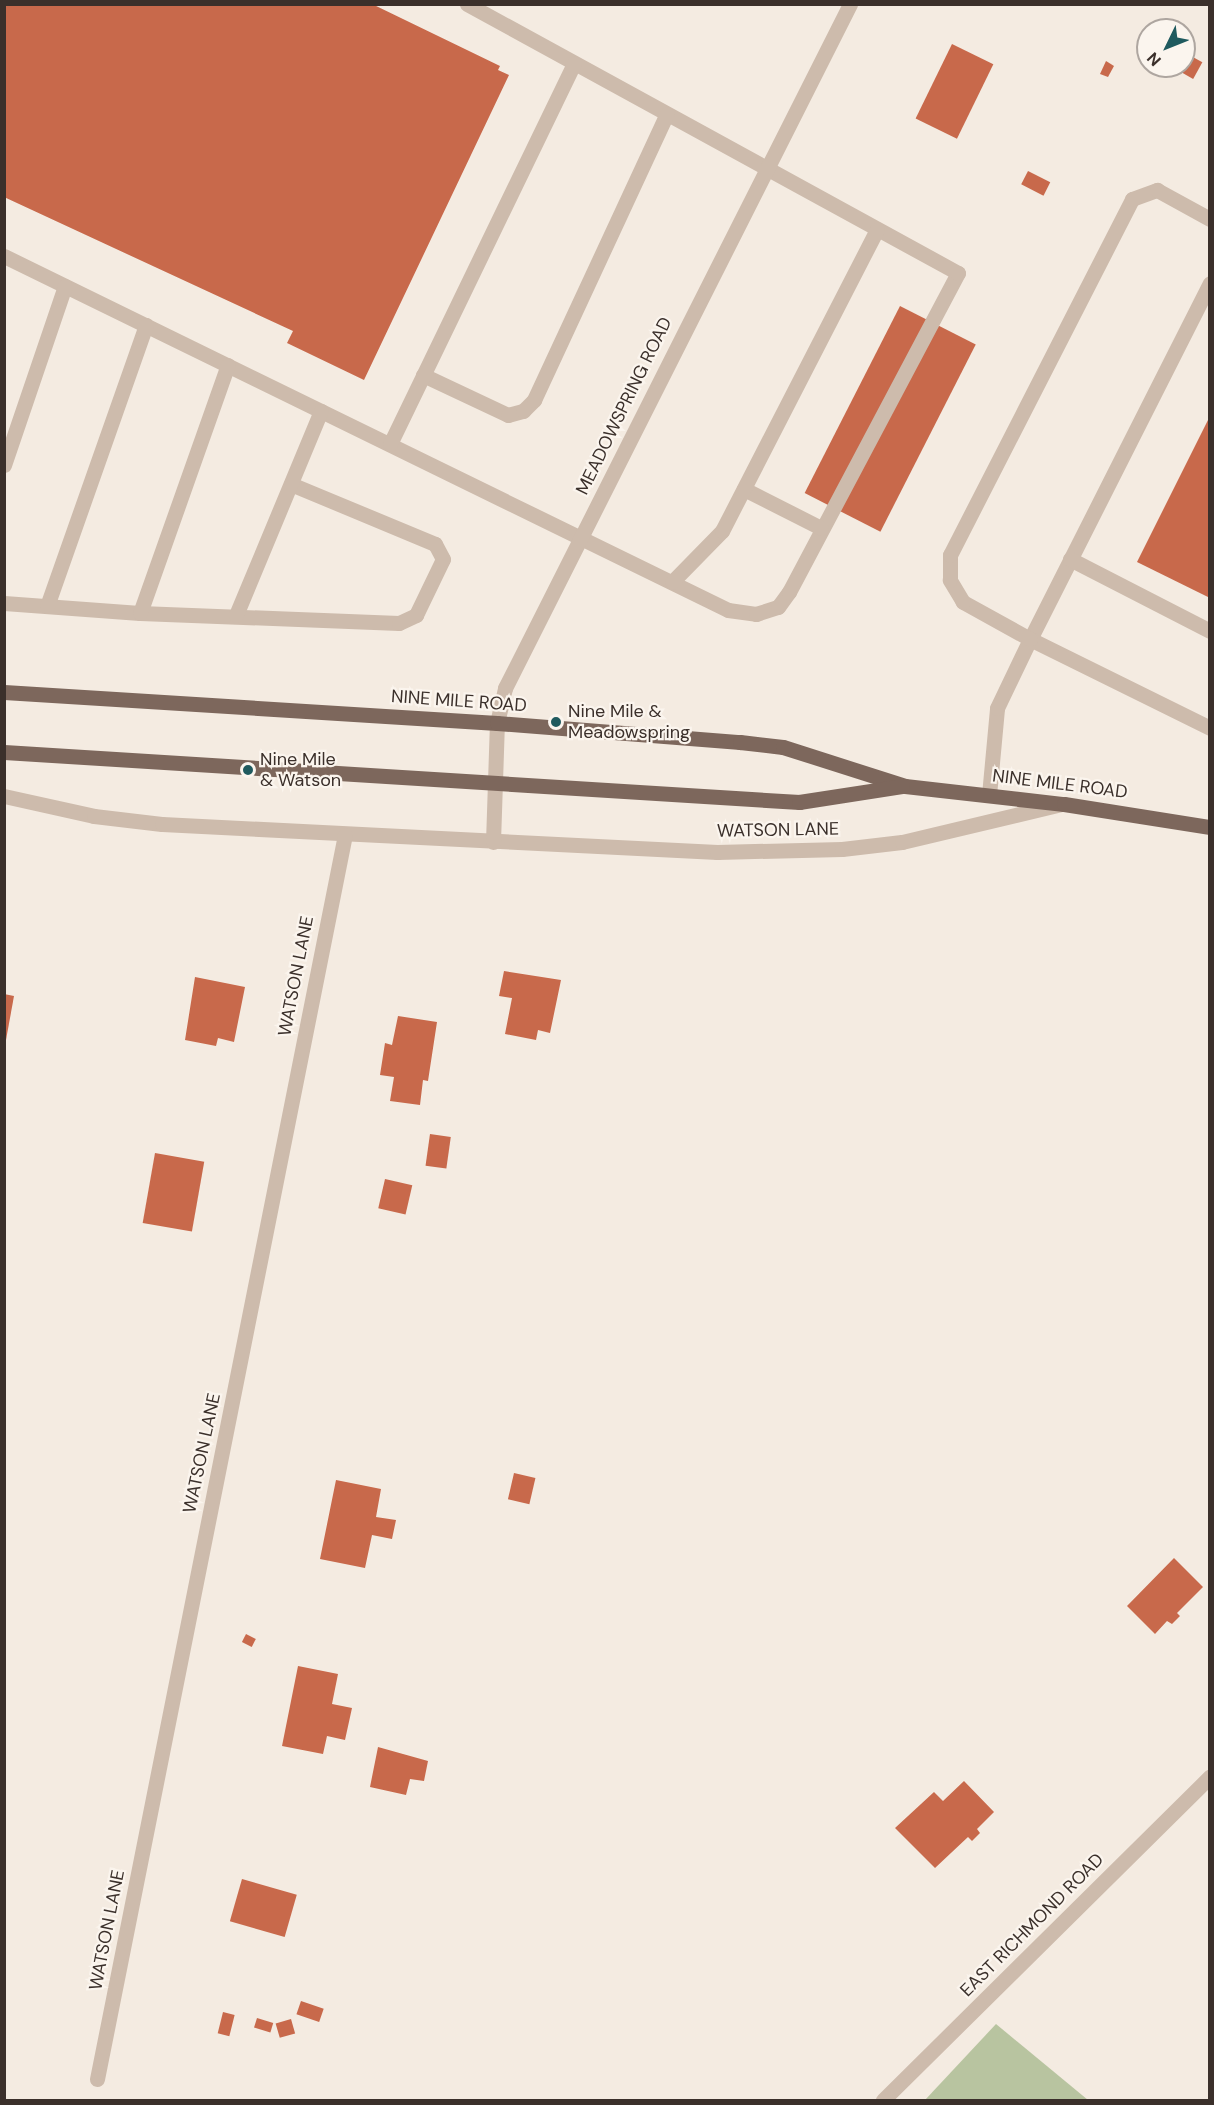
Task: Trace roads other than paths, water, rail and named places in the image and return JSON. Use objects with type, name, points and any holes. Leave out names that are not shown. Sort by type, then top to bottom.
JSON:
[{"type":"main road","name":"NINE MILE ROAD","points":[[4,692],[497,723],[783,747],[905,786],[1064,804],[1209,828]]},
{"type":"main road","name":"NINE MILE ROAD","points":[[4,752],[799,802],[905,786]]},
{"type":"street","points":[[4,256],[582,536],[728,610],[756,614],[778,607],[958,273],[467,4]]},
{"type":"street","name":"MEADOWSPRING ROAD","points":[[493,843],[497,723],[505,688],[850,4]]},
{"type":"street","points":[[390,444],[574,63]]},
{"type":"street","points":[[423,375],[508,415],[523,411],[534,400],[667,114]]},
{"type":"street","points":[[1209,219],[1157,190],[1132,199],[950,555],[950,580],[963,602],[1030,639],[1209,728]]},
{"type":"street","points":[[672,582],[722,531],[877,230]]},
{"type":"street","points":[[988,795],[997,708],[1209,283]]},
{"type":"street","points":[[4,465],[65,286]]},
{"type":"street","points":[[47,606],[146,325]]},
{"type":"street","points":[[140,613],[228,365]]},
{"type":"street","points":[[236,615],[321,411]]},
{"type":"street","points":[[4,603],[140,613],[399,623],[416,615],[443,559],[435,544],[291,484]]},
{"type":"street","points":[[744,489],[821,528]]},
{"type":"street","points":[[1070,559],[1209,631]]},
{"type":"street","name":"WATSON LANE","points":[[4,796],[94,816],[162,824],[493,843],[717,852],[842,849],[902,842],[1064,804]]},
{"type":"street","name":"WATSON LANE","points":[[97,2079],[345,835]]},
{"type":"street","name":"EAST RICHMOND ROAD","points":[[883,2100],[1209,1776]]},
{"type":"place","name":"Nine Mile & Meadowspring","points":[[556,722]]},
{"type":"place","name":"Nine Mile & Watson","points":[[248,770]]}]
